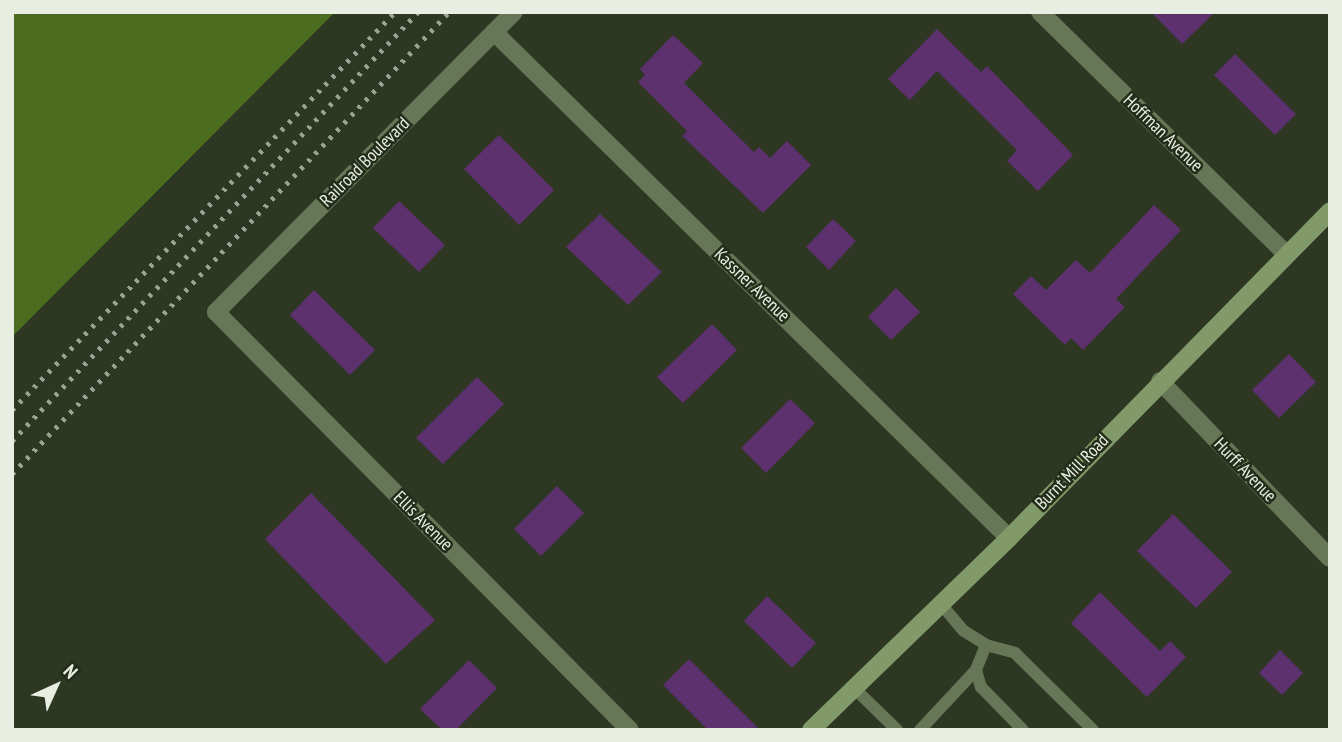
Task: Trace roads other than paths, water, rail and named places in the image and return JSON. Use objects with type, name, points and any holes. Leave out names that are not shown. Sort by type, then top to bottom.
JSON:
[{"type":"main road","name":"Burnt Mill Road","points":[[811,730],[1009,538],[1160,381],[1330,211]]},
{"type":"street","name":"Railroad Boulevard","points":[[216,312],[514,12]]},
{"type":"street","name":"Hoffman Avenue","points":[[1040,12],[1286,255]]},
{"type":"street","name":"Kassner Avenue","points":[[494,32],[1009,538]]},
{"type":"street","name":"Ellis Avenue","points":[[216,312],[630,730]]},
{"type":"street","name":"Hurff Avenue","points":[[1160,381],[1330,558]]},
{"type":"lane","points":[[941,604],[964,631],[986,645],[1015,653],[1093,730]]},
{"type":"lane","points":[[920,730],[976,670],[986,645]]},
{"type":"lane","points":[[976,670],[981,687],[1023,730]]},
{"type":"lane","points":[[854,688],[897,730]]},
{"type":"railway","points":[[12,410],[395,12]]},
{"type":"railway","points":[[12,441],[418,12]]},
{"type":"railway","points":[[12,474],[449,12]]}]
